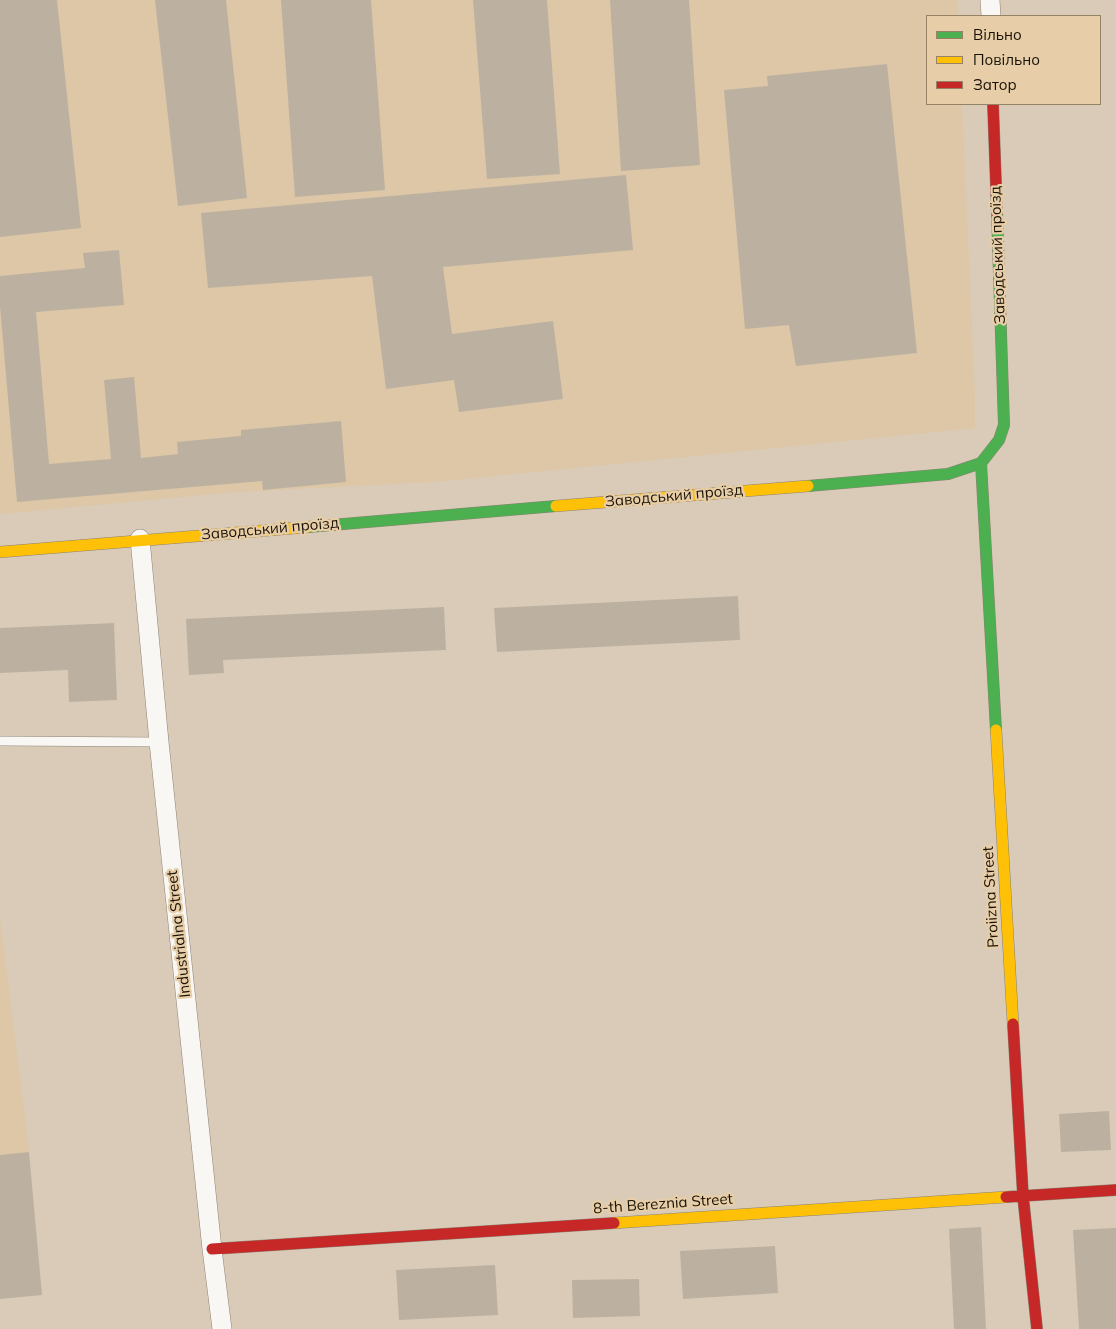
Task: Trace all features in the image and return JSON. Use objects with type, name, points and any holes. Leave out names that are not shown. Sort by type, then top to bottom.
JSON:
[{"type":"street","points":[[990,0],[991,15]]},
{"type":"street","name":"Заводський проїзд","points":[[0,552],[948,474],[981,463],[999,440],[1004,425],[993,105]]},
{"type":"street","name":"Proiizna Street","points":[[981,463],[1023,1196],[1037,1329]]},
{"type":"street","name":"Industrialna Street","points":[[140,539],[159,742],[222,1329]]},
{"type":"street","name":"8-th Bereznia Street","points":[[212,1248],[1116,1190]]},
{"type":"lane","points":[[0,740],[159,742]]},
{"type":"shaded area","points":[[0,0],[957,0],[958,15],[926,15],[926,105],[962,105],[975,428],[433,482],[236,492],[0,514]]},
{"type":"shaded area","points":[[0,920],[29,1152],[42,1295],[0,1299]]},
{"type":"building","points":[[0,0],[57,0],[81,228],[0,237]]},
{"type":"building","points":[[155,0],[226,0],[247,198],[178,206]]},
{"type":"building","points":[[281,0],[371,0],[385,190],[295,197]]},
{"type":"building","points":[[473,0],[547,0],[560,174],[487,179]]},
{"type":"building","points":[[610,0],[689,0],[700,165],[621,171]]},
{"type":"building","points":[[887,64],[917,353],[796,366],[789,325],[745,329],[724,90],[768,86],[767,76]]},
{"type":"building","points":[[626,175],[633,250],[443,267],[452,334],[553,321],[563,399],[459,412],[454,380],[386,389],[372,276],[208,288],[201,213]]},
{"type":"building","points":[[119,250],[124,305],[36,312],[49,464],[111,459],[104,380],[134,377],[141,458],[178,454],[177,442],[241,436],[241,430],[341,421],[346,482],[263,490],[262,481],[17,502],[0,306],[0,276],[85,268],[83,253]]},
{"type":"building","points":[[738,596],[740,640],[497,652],[494,608]]},
{"type":"building","points":[[444,607],[446,650],[223,660],[224,673],[189,675],[186,619]]},
{"type":"building","points":[[114,623],[117,700],[69,702],[68,670],[0,673],[0,628]]},
{"type":"building","points":[[1109,1111],[1111,1150],[1061,1152],[1059,1114]]},
{"type":"building","points":[[29,1152],[42,1295],[0,1299],[0,1155]]},
{"type":"building","points":[[981,1227],[986,1329],[954,1329],[949,1229]]},
{"type":"building","points":[[1116,1228],[1116,1329],[1079,1329],[1073,1230]]},
{"type":"building","points":[[775,1246],[778,1293],[683,1299],[680,1251]]},
{"type":"building","points":[[495,1265],[498,1315],[399,1320],[396,1270]]},
{"type":"building","points":[[639,1279],[640,1316],[573,1318],[572,1280]]},
{"type":"traffic: fast","points":[[808,486],[948,474],[981,463],[999,440],[1004,425],[997,213]]},
{"type":"traffic: fast","points":[[981,463],[996,730]]},
{"type":"traffic: fast","points":[[308,527],[556,506]]},
{"type":"traffic: slow","points":[[556,506],[808,486]]},
{"type":"traffic: slow","points":[[0,552],[308,527]]},
{"type":"traffic: slow","points":[[996,730],[1013,1024]]},
{"type":"traffic: slow","points":[[614,1223],[1006,1197]]},
{"type":"traffic: jam","points":[[993,105],[997,213]]},
{"type":"traffic: jam","points":[[1013,1024],[1023,1196],[1037,1329]]},
{"type":"traffic: jam","points":[[1006,1197],[1116,1190]]},
{"type":"traffic: jam","points":[[212,1249],[614,1223]]}]
